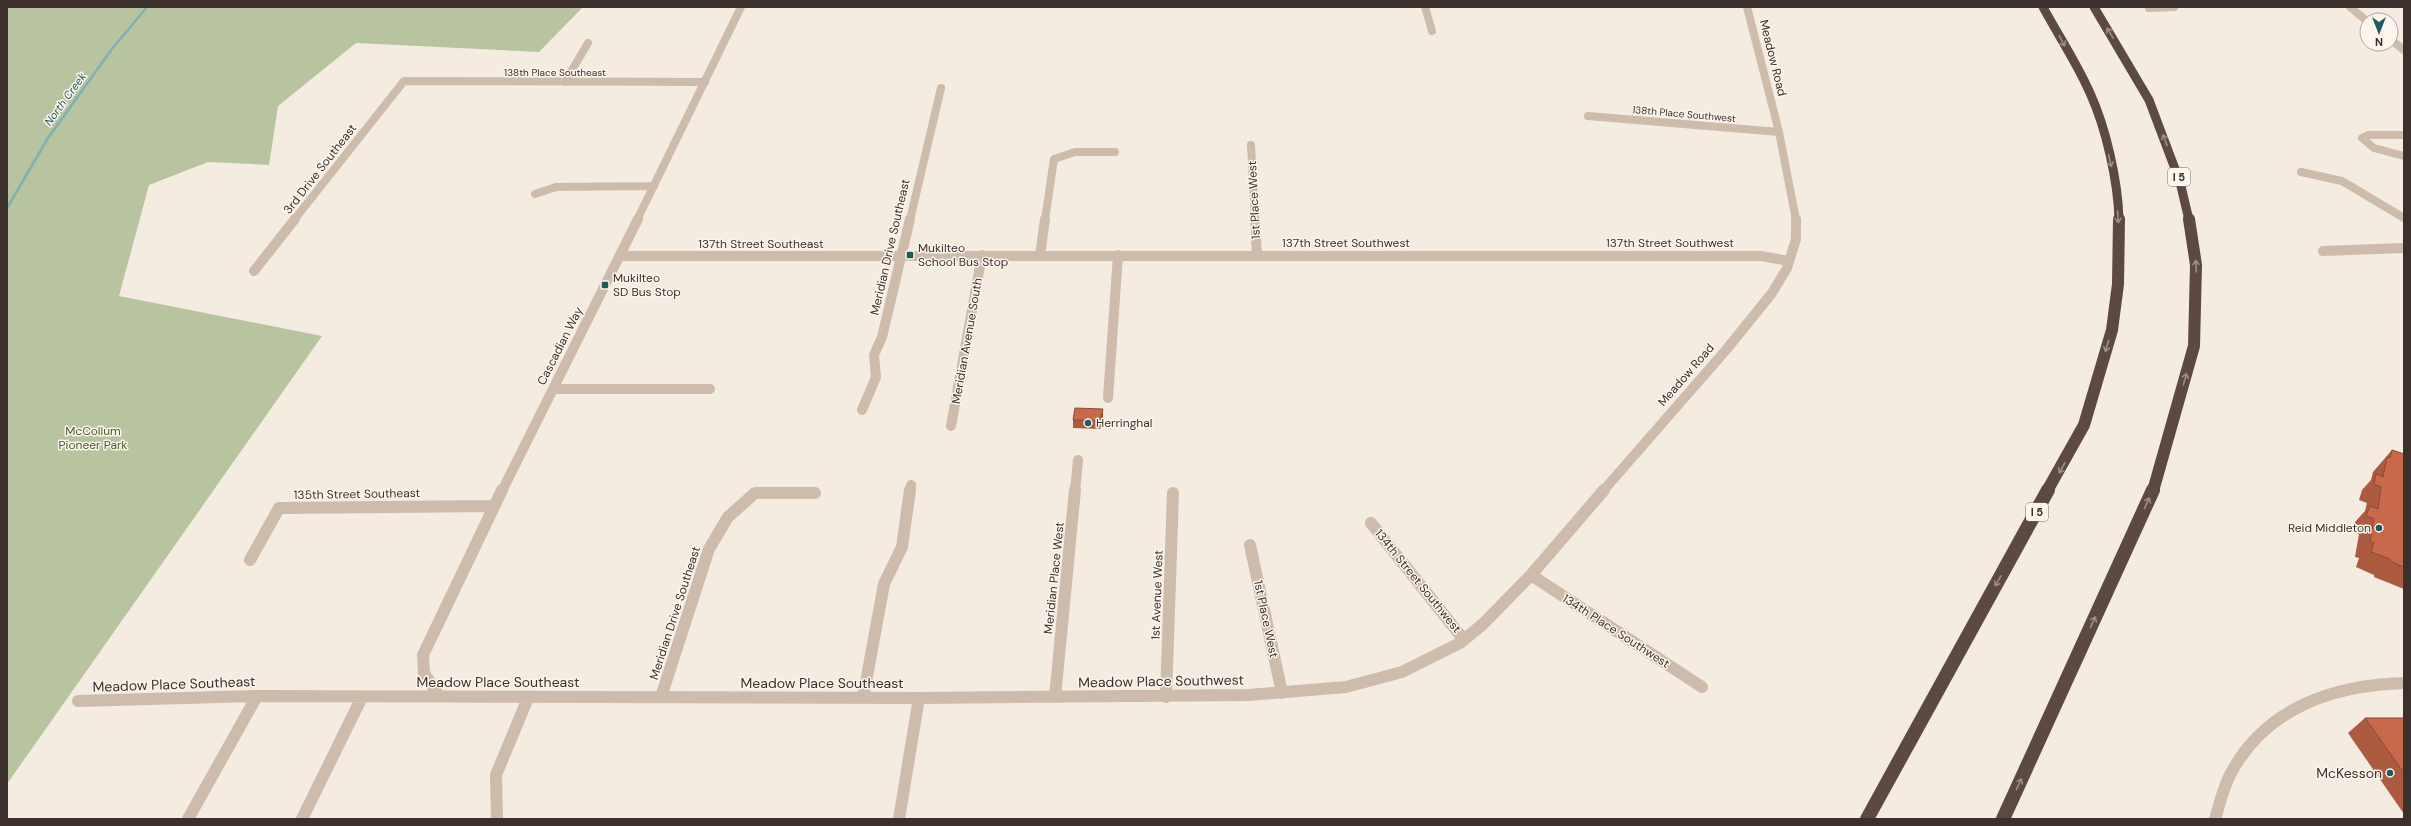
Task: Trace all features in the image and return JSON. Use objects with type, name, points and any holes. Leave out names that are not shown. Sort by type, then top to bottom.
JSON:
[{"type":"highway","name":"I 5","points":[[1867,819],[1938,687],[2084,425],[2112,330],[2118,284],[2120,249],[2119,217],[2114,179],[2103,131],[2090,93],[2043,7]]},
{"type":"highway","name":"I 5","points":[[2003,819],[2153,491],[2194,346],[2196,265],[2191,227],[2180,182],[2149,100],[2094,7]]},
{"type":"street","name":"Cascadian Way","points":[[439,696],[424,673],[423,656],[494,506],[620,256],[741,7]]},
{"type":"street","points":[[1425,7],[1432,31]]},
{"type":"street","name":"Meadow Road","points":[[1402,672],[1464,640],[1483,624],[1531,575],[1726,350],[1772,293],[1789,261],[1796,239],[1796,220],[1779,132],[1747,7]]},
{"type":"street","points":[[2149,8],[2174,7]]},
{"type":"street","points":[[2350,7],[2359,14]]},
{"type":"street","points":[[565,82],[588,43]]},
{"type":"street","name":"138th Place Southeast","points":[[404,81],[705,82]]},
{"type":"street","name":"3rd Drive Southeast","points":[[254,271],[404,81]]},
{"type":"street","name":"Meridian Drive Southeast","points":[[862,410],[876,377],[874,355],[882,337],[942,88]]},
{"type":"street","name":"138th Place Southwest","points":[[1588,116],[1779,132]]},
{"type":"street","points":[[2404,135],[2365,136],[2362,140],[2371,147],[2404,156]]},
{"type":"street","name":"1st Place West","points":[[1251,145],[1257,255]]},
{"type":"street","points":[[1040,255],[1054,160],[1075,152],[1115,152]]},
{"type":"street","points":[[2301,172],[2342,181],[2404,218]]},
{"type":"street","points":[[535,194],[556,187],[654,186]]},
{"type":"street","points":[[2322,251],[2404,248]]},
{"type":"street","name":"137th Street Southwest","points":[[901,255],[1761,256],[1789,261]]},
{"type":"street","name":"137th Street Southeast","points":[[620,256],[901,255]]},
{"type":"street","name":"Meridian Avenue South","points":[[951,426],[982,255]]},
{"type":"street","points":[[1108,398],[1118,255]]},
{"type":"street","points":[[553,390],[710,389]]},
{"type":"street","name":"Meridian Place West","points":[[1055,697],[1078,460]]},
{"type":"street","points":[[863,698],[884,584],[902,547],[911,486]]},
{"type":"street","name":"Meridian Drive Southeast","points":[[661,697],[708,549],[728,517],[755,493],[815,493]]},
{"type":"street","name":"1st Avenue West","points":[[1166,697],[1173,493]]},
{"type":"street","name":"135th Street Southeast","points":[[250,560],[280,508],[494,506]]},
{"type":"street","name":"134th Street Southwest","points":[[1371,523],[1408,572],[1464,640]]},
{"type":"street","name":"1st Place West","points":[[1250,545],[1282,693]]},
{"type":"street","name":"134th Place Southwest","points":[[1531,575],[1702,687]]},
{"type":"street","name":"Meadow Place Southwest","points":[[919,698],[1166,697],[1282,693],[1346,687],[1402,672]]},
{"type":"street","points":[[2215,819],[2230,774],[2254,741],[2274,720],[2302,704],[2341,689],[2404,684]]},
{"type":"street","points":[[188,819],[257,696]]},
{"type":"street","name":"Meadow Place Southeast","points":[[78,701],[257,696],[919,698]]},
{"type":"street","points":[[302,819],[362,697]]},
{"type":"street","points":[[497,819],[496,774],[528,698]]},
{"type":"street","points":[[899,819],[919,698]]},
{"type":"green space","name":"McCollum Pioneer Park","points":[[7,7],[583,7],[539,52],[356,43],[278,106],[269,165],[208,162],[149,185],[119,296],[322,336],[7,784]]},
{"type":"building","points":[[1075,408],[1103,409],[1100,421],[1073,420]]},
{"type":"building","points":[[2392,450],[2404,454],[2404,567],[2390,561],[2390,559],[2371,552],[2374,543],[2370,541],[2374,519],[2366,516],[2370,506],[2378,509],[2381,487],[2374,484],[2376,474],[2383,477],[2387,457],[2390,458]]},
{"type":"building","points":[[2365,718],[2404,718],[2404,773]]},
{"type":"waterway","name":"North Creek","points":[[7,208],[48,138],[112,49],[147,7]]},
{"type":"place","name":"Mukilteo School Bus Stop","points":[[910,255]]},
{"type":"place","name":"Mukilteo SD Bus Stop","points":[[605,285]]},
{"type":"place","name":"Herringhal","points":[[1088,423]]},
{"type":"place","name":"Reid Middleton","points":[[2379,528]]},
{"type":"place","name":"McKesson","points":[[2390,773]]}]
